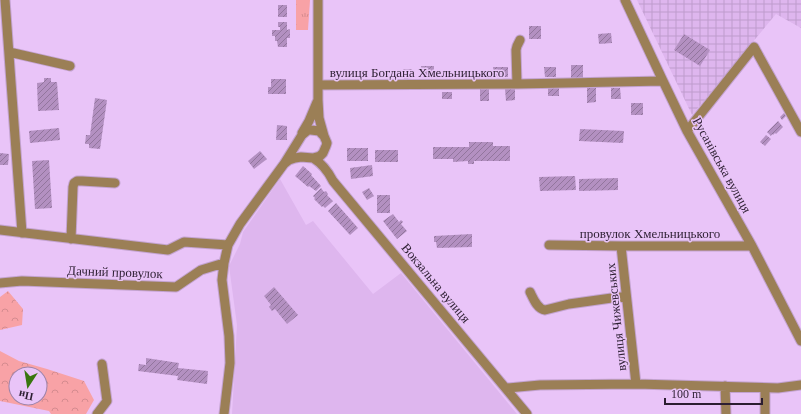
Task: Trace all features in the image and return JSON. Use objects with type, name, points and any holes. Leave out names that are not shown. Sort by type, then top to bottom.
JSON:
[{"type":"street","points":[[5,0],[22,233]]},
{"type":"street","points":[[318,0],[318,100],[320,118],[326,143],[326,168]]},
{"type":"street","name":"Русанівська вулиця","points":[[625,0],[687,131],[752,246],[801,341]]},
{"type":"street","name":"вулиця Богдана Хмельницького","points":[[516,84],[516,50],[520,40]]},
{"type":"street","points":[[687,131],[754,47],[801,132]]},
{"type":"street","points":[[9,52],[70,66]]},
{"type":"street","name":"вулиця Богдана Хмельницького","points":[[318,85],[516,84],[663,81]]},
{"type":"street","points":[[224,414],[230,363],[229,336],[222,280],[228,245],[240,224],[284,164],[300,138],[318,100]]},
{"type":"street","points":[[312,158],[306,157],[301,152],[298,145],[300,138],[308,130],[318,131],[324,136]]},
{"type":"street","points":[[284,164],[295,158],[312,158],[320,156],[325,150]]},
{"type":"street","name":"Вокзальна вулиця","points":[[312,158],[322,163],[333,180],[527,414]]},
{"type":"street","points":[[71,239],[74,183],[77,181],[82,181],[115,184]]},
{"type":"street","points":[[0,230],[168,250],[184,242],[228,245]]},
{"type":"street","name":"провулок Хмельницького","points":[[549,245],[752,246]]},
{"type":"street","name":"вулиця Чижевських","points":[[621,246],[636,384]]},
{"type":"street","name":"Дачний провулок","points":[[0,283],[22,281],[176,287],[201,270],[224,263]]},
{"type":"street","points":[[530,292],[542,310],[569,304],[626,296]]},
{"type":"street","points":[[97,414],[108,401],[102,364]]},
{"type":"street","points":[[507,388],[540,385],[636,384],[778,388],[801,385]]},
{"type":"street","points":[[725,386],[726,414]]},
{"type":"street","points":[[765,388],[766,414]]},
{"type":"shaded area","points":[[637,0],[801,0],[801,28],[776,14],[692,115]]},
{"type":"shaded area","points":[[280,179],[306,225],[313,221],[373,294],[401,273],[517,414],[232,414],[237,325],[229,266],[240,244],[243,232]]},
{"type":"green space","points":[[296,0],[310,0],[308,30],[296,30]]},
{"type":"green space","points":[[8,291],[23,309],[22,325],[0,330],[0,297]]},
{"type":"green space","points":[[0,351],[19,361],[36,366],[8,366],[8,403],[0,401]]},
{"type":"green space","points":[[48,369],[84,381],[94,400],[86,414],[51,414],[49,411],[24,406],[48,406]]},
{"type":"building","points":[[278,5],[287,5],[287,17],[278,17]]},
{"type":"building","points":[[278,22],[287,22],[287,30],[290,29],[290,38],[287,38],[287,47],[278,47],[277,41],[275,41],[275,36],[272,36],[272,30],[280,30],[280,27],[278,27]]},
{"type":"building","points":[[529,26],[541,26],[541,39],[529,39]]},
{"type":"building","points":[[611,33],[612,43],[599,44],[598,34]]},
{"type":"building","points":[[684,34],[710,50],[700,66],[674,50]]},
{"type":"building","points":[[571,65],[583,65],[583,78],[571,78]]},
{"type":"building","points":[[421,66],[434,66],[434,78],[421,78]]},
{"type":"building","points":[[493,67],[508,67],[508,77],[494,77]]},
{"type":"building","points":[[544,67],[556,67],[556,77],[545,77]]},
{"type":"building","points":[[403,69],[412,69],[412,78],[404,79]]},
{"type":"building","points":[[44,78],[51,78],[51,82],[57,82],[59,110],[38,111],[37,83],[44,82]]},
{"type":"building","points":[[271,79],[286,79],[286,94],[268,94],[268,87],[271,87]]},
{"type":"building","points":[[480,88],[489,88],[489,101],[480,101]]},
{"type":"building","points":[[548,88],[559,88],[559,96],[548,96]]},
{"type":"building","points":[[587,88],[596,88],[596,102],[587,103]]},
{"type":"building","points":[[611,88],[620,88],[621,99],[611,99]]},
{"type":"building","points":[[505,89],[515,89],[515,100],[506,101]]},
{"type":"building","points":[[442,92],[452,92],[452,99],[442,99]]},
{"type":"building","points":[[95,98],[107,100],[100,149],[89,148],[89,144],[85,144],[86,135],[90,135]]},
{"type":"building","points":[[631,103],[643,103],[643,115],[631,115]]},
{"type":"building","points":[[784,113],[786,116],[782,120],[780,117]]},
{"type":"building","points":[[778,121],[783,127],[776,134],[772,134],[771,136],[767,132]]},
{"type":"building","points":[[277,125],[287,126],[287,140],[276,140]]},
{"type":"building","points":[[59,128],[60,140],[30,143],[29,131]]},
{"type":"building","points":[[580,129],[624,131],[623,143],[579,141]]},
{"type":"building","points":[[766,135],[771,139],[765,146],[760,142]]},
{"type":"building","points":[[469,142],[493,142],[493,146],[510,146],[510,161],[474,161],[474,164],[468,164],[468,161],[453,162],[453,159],[433,159],[433,147],[469,147]]},
{"type":"building","points":[[347,148],[368,148],[368,161],[347,161]]},
{"type":"building","points":[[375,150],[398,150],[398,162],[375,162]]},
{"type":"building","points":[[260,151],[267,159],[254,169],[248,161]]},
{"type":"building","points":[[0,153],[9,154],[8,165],[0,165]]},
{"type":"building","points":[[49,160],[52,208],[35,209],[32,161]]},
{"type":"building","points":[[372,165],[373,176],[351,179],[350,168]]},
{"type":"building","points":[[303,166],[312,174],[311,175],[321,186],[316,191],[309,186],[308,187],[295,176]]},
{"type":"building","points":[[575,176],[576,190],[540,191],[539,177]]},
{"type":"building","points":[[618,178],[618,190],[579,191],[579,179]]},
{"type":"building","points":[[321,188],[324,192],[326,191],[328,194],[327,195],[333,201],[325,208],[314,199],[315,198],[313,196]]},
{"type":"building","points":[[369,188],[374,196],[367,200],[362,192]]},
{"type":"building","points":[[377,195],[390,195],[390,213],[377,213]]},
{"type":"building","points":[[336,203],[358,228],[350,235],[328,211]]},
{"type":"building","points":[[393,214],[399,222],[401,220],[403,222],[401,224],[407,231],[397,239],[383,221]]},
{"type":"building","points":[[472,234],[472,247],[437,248],[436,242],[434,242],[434,236]]},
{"type":"building","points":[[274,287],[298,315],[287,324],[275,309],[272,311],[269,307],[271,305],[264,296]]},
{"type":"building","points":[[146,358],[179,363],[178,368],[208,371],[207,384],[177,380],[178,376],[138,371],[139,364],[146,365]]}]
